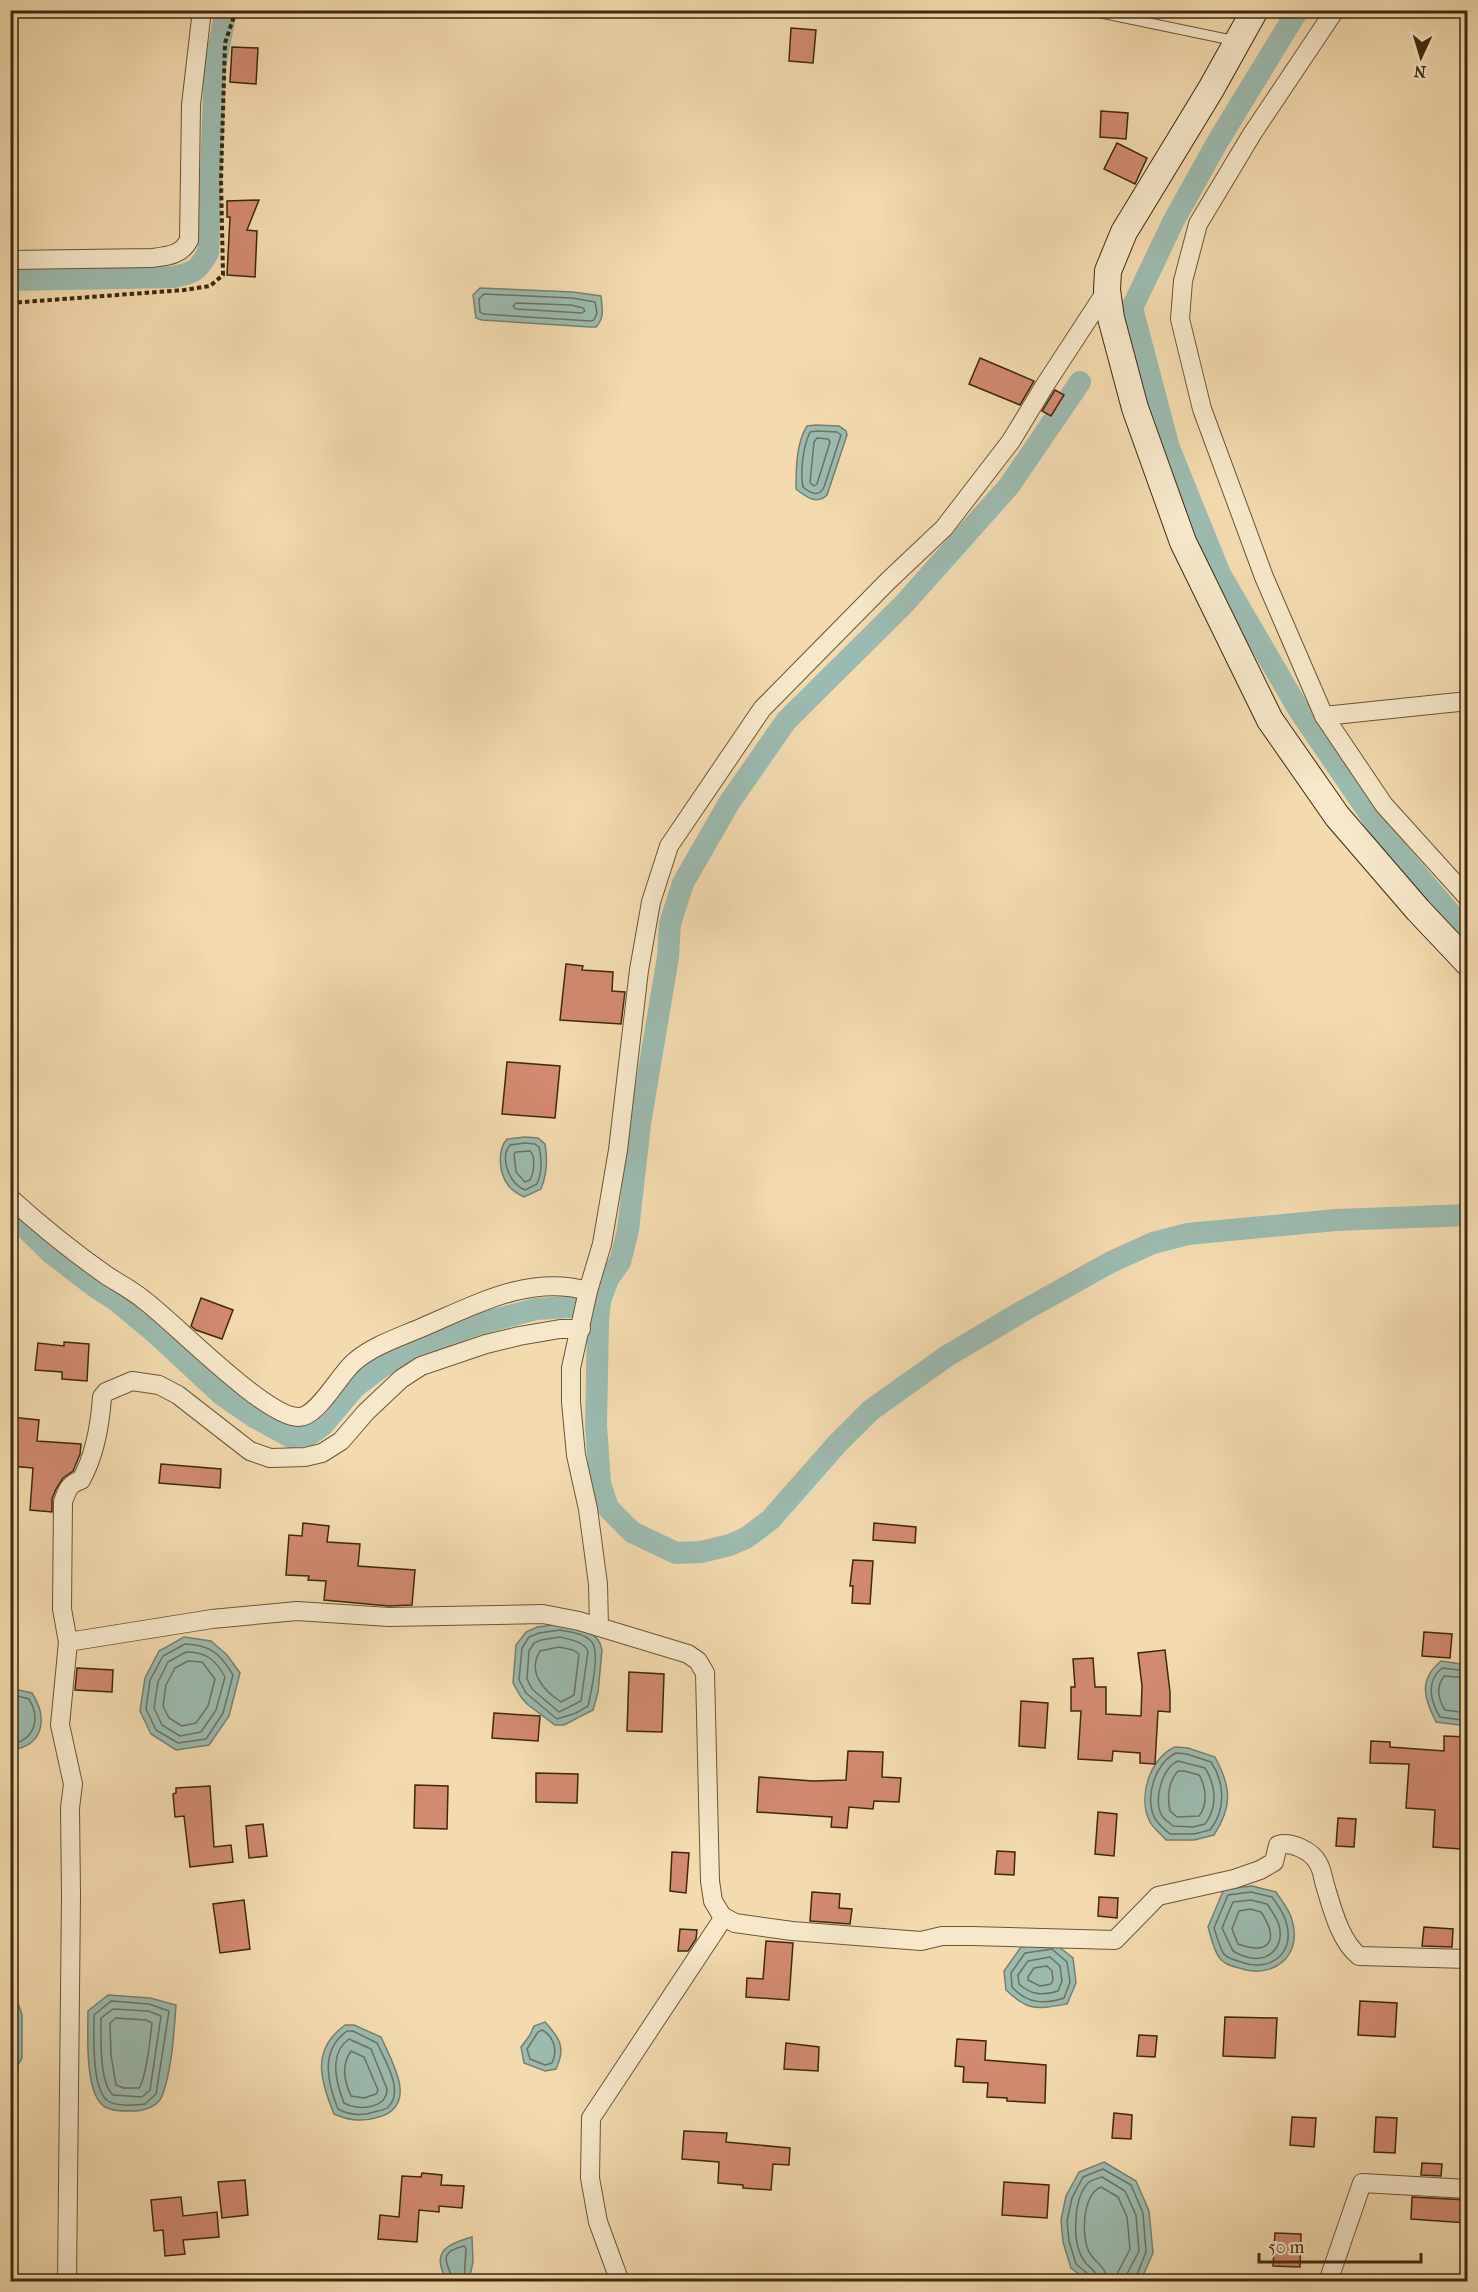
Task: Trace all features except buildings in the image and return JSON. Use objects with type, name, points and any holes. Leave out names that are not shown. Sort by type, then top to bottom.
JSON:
[{"type":"street","points":[[10,260],[152,258],[168,256],[185,247],[189,240],[191,105],[202,10]]},
{"type":"street","points":[[1255,10],[1125,232],[1108,270],[1107,290],[1111,318],[1135,408],[1184,542],[1270,720],[1337,816],[1467,963]]},
{"type":"street","points":[[1335,10],[1251,134],[1198,225],[1183,281],[1180,319],[1202,409],[1264,577],[1324,716],[1384,806],[1467,898]]},
{"type":"street","points":[[599,1627],[598,1584],[588,1509],[576,1455],[571,1402],[571,1368],[588,1291],[602,1244],[618,1150],[639,969],[651,902],[669,846],[762,709],[888,581],[944,528],[1011,441],[1107,290]]},
{"type":"street","points":[[1324,716],[1467,701]]},
{"type":"street","points":[[10,1198],[103,1273],[145,1300],[264,1402],[287,1415],[300,1418],[312,1413],[354,1362],[376,1347],[482,1300],[505,1292],[532,1288],[577,1288],[588,1291]]},
{"type":"street","points":[[67,2282],[70,1808],[73,1784],[60,1725],[68,1642],[62,1609],[63,1502],[72,1483],[81,1480],[90,1465],[97,1438],[102,1397],[106,1392],[132,1381],[159,1385],[178,1395],[250,1451],[270,1458],[305,1457],[322,1453],[341,1440],[366,1412],[401,1379],[420,1366],[486,1344],[519,1336],[560,1329],[581,1329]]},
{"type":"street","points":[[68,1642],[212,1619],[297,1611],[388,1617],[543,1614],[579,1621],[688,1653],[698,1661],[705,1673],[710,1881],[714,1901],[724,1917],[735,1923],[792,1931],[921,1941],[942,1936],[1115,1940],[1158,1896],[1234,1879],[1260,1870],[1274,1862],[1278,1845],[1284,1843],[1299,1847],[1318,1861],[1342,1931],[1353,1951],[1359,1956],[1467,1959]]},
{"type":"street","points":[[620,2282],[598,2222],[590,2178],[591,2118],[724,1917]]},
{"type":"street","points":[[1325,2282],[1329,2279],[1362,2183],[1467,2189]]},
{"type":"lane","points":[[1087,10],[1238,41]]},
{"type":"water","points":[[480,288],[573,292],[601,296],[602,316],[596,327],[482,320],[476,318],[473,295]]},
{"type":"water","points":[[807,426],[839,426],[846,431],[847,435],[827,495],[815,500],[796,489],[796,482],[797,457],[803,433]]},
{"type":"water","points":[[538,1138],[545,1144],[547,1161],[541,1189],[524,1197],[508,1185],[500,1162],[502,1149],[507,1139]]},
{"type":"water","points":[[560,1624],[580,1628],[592,1634],[600,1643],[602,1650],[598,1692],[593,1710],[564,1725],[555,1725],[527,1704],[513,1683],[516,1645],[526,1632],[537,1627]]},
{"type":"water","points":[[184,1637],[211,1641],[227,1655],[240,1673],[229,1716],[209,1745],[176,1750],[151,1734],[140,1711],[145,1678],[159,1651]]},
{"type":"water","points":[[1441,1661],[1467,1665],[1467,1726],[1436,1722],[1428,1705],[1426,1682]]},
{"type":"water","points":[[10,1688],[32,1693],[37,1702],[41,1721],[36,1737],[30,1743],[11,1750]]},
{"type":"water","points":[[1175,1747],[1188,1748],[1215,1757],[1220,1768],[1228,1796],[1224,1815],[1214,1835],[1194,1840],[1166,1840],[1150,1822],[1145,1801],[1148,1779],[1159,1760]]},
{"type":"water","points":[[1252,1886],[1276,1892],[1289,1913],[1294,1933],[1289,1954],[1274,1968],[1263,1971],[1251,1971],[1223,1961],[1215,1950],[1208,1927],[1224,1889]]},
{"type":"water","points":[[1054,1943],[1073,1958],[1076,1983],[1067,2004],[1041,2008],[1027,2005],[1006,1990],[1004,1971],[1021,1947]]},
{"type":"water","points":[[108,1995],[150,1998],[176,2005],[168,2075],[162,2096],[155,2105],[148,2108],[137,2111],[108,2109],[98,2100],[93,2090],[88,2048],[88,2011]]},
{"type":"water","points":[[11,1999],[17,2000],[22,2015],[22,2058],[11,2077]]},
{"type":"water","points":[[545,2022],[558,2038],[561,2055],[556,2069],[545,2071],[524,2063],[521,2047],[534,2026]]},
{"type":"water","points":[[345,2025],[354,2025],[381,2037],[396,2070],[400,2093],[398,2103],[391,2111],[379,2117],[367,2120],[346,2118],[334,2114],[329,2101],[322,2077],[323,2055],[334,2035]]},
{"type":"water","points":[[1104,2162],[1136,2181],[1149,2211],[1153,2253],[1142,2278],[1132,2281],[1088,2281],[1071,2268],[1063,2242],[1061,2220],[1066,2196],[1079,2172]]},
{"type":"water","points":[[472,2237],[473,2262],[469,2280],[457,2282],[447,2280],[440,2262],[441,2256],[449,2246]]},
{"type":"waterway","points":[[10,280],[173,277],[190,273],[201,264],[208,253],[215,68],[226,10]]},
{"type":"waterway","points":[[1298,10],[1218,141],[1173,222],[1132,308],[1169,448],[1220,574],[1299,710],[1386,838],[1468,934]]},
{"type":"waterway","points":[[1080,382],[1009,486],[904,604],[786,721],[729,803],[683,883],[670,924],[668,957],[640,1124],[628,1230],[620,1262],[608,1279],[600,1301],[596,1425],[600,1483],[608,1508],[632,1532],[676,1553],[701,1552],[730,1545],[746,1538],[770,1520],[837,1444],[871,1410],[947,1356],[1111,1262],[1153,1243],[1188,1234],[1336,1220],[1468,1215]]},
{"type":"waterway","points":[[10,1213],[51,1253],[117,1301],[222,1395],[254,1417],[291,1437],[309,1435],[323,1425],[355,1387],[380,1368],[413,1349],[475,1325],[536,1309],[570,1307]]}]
